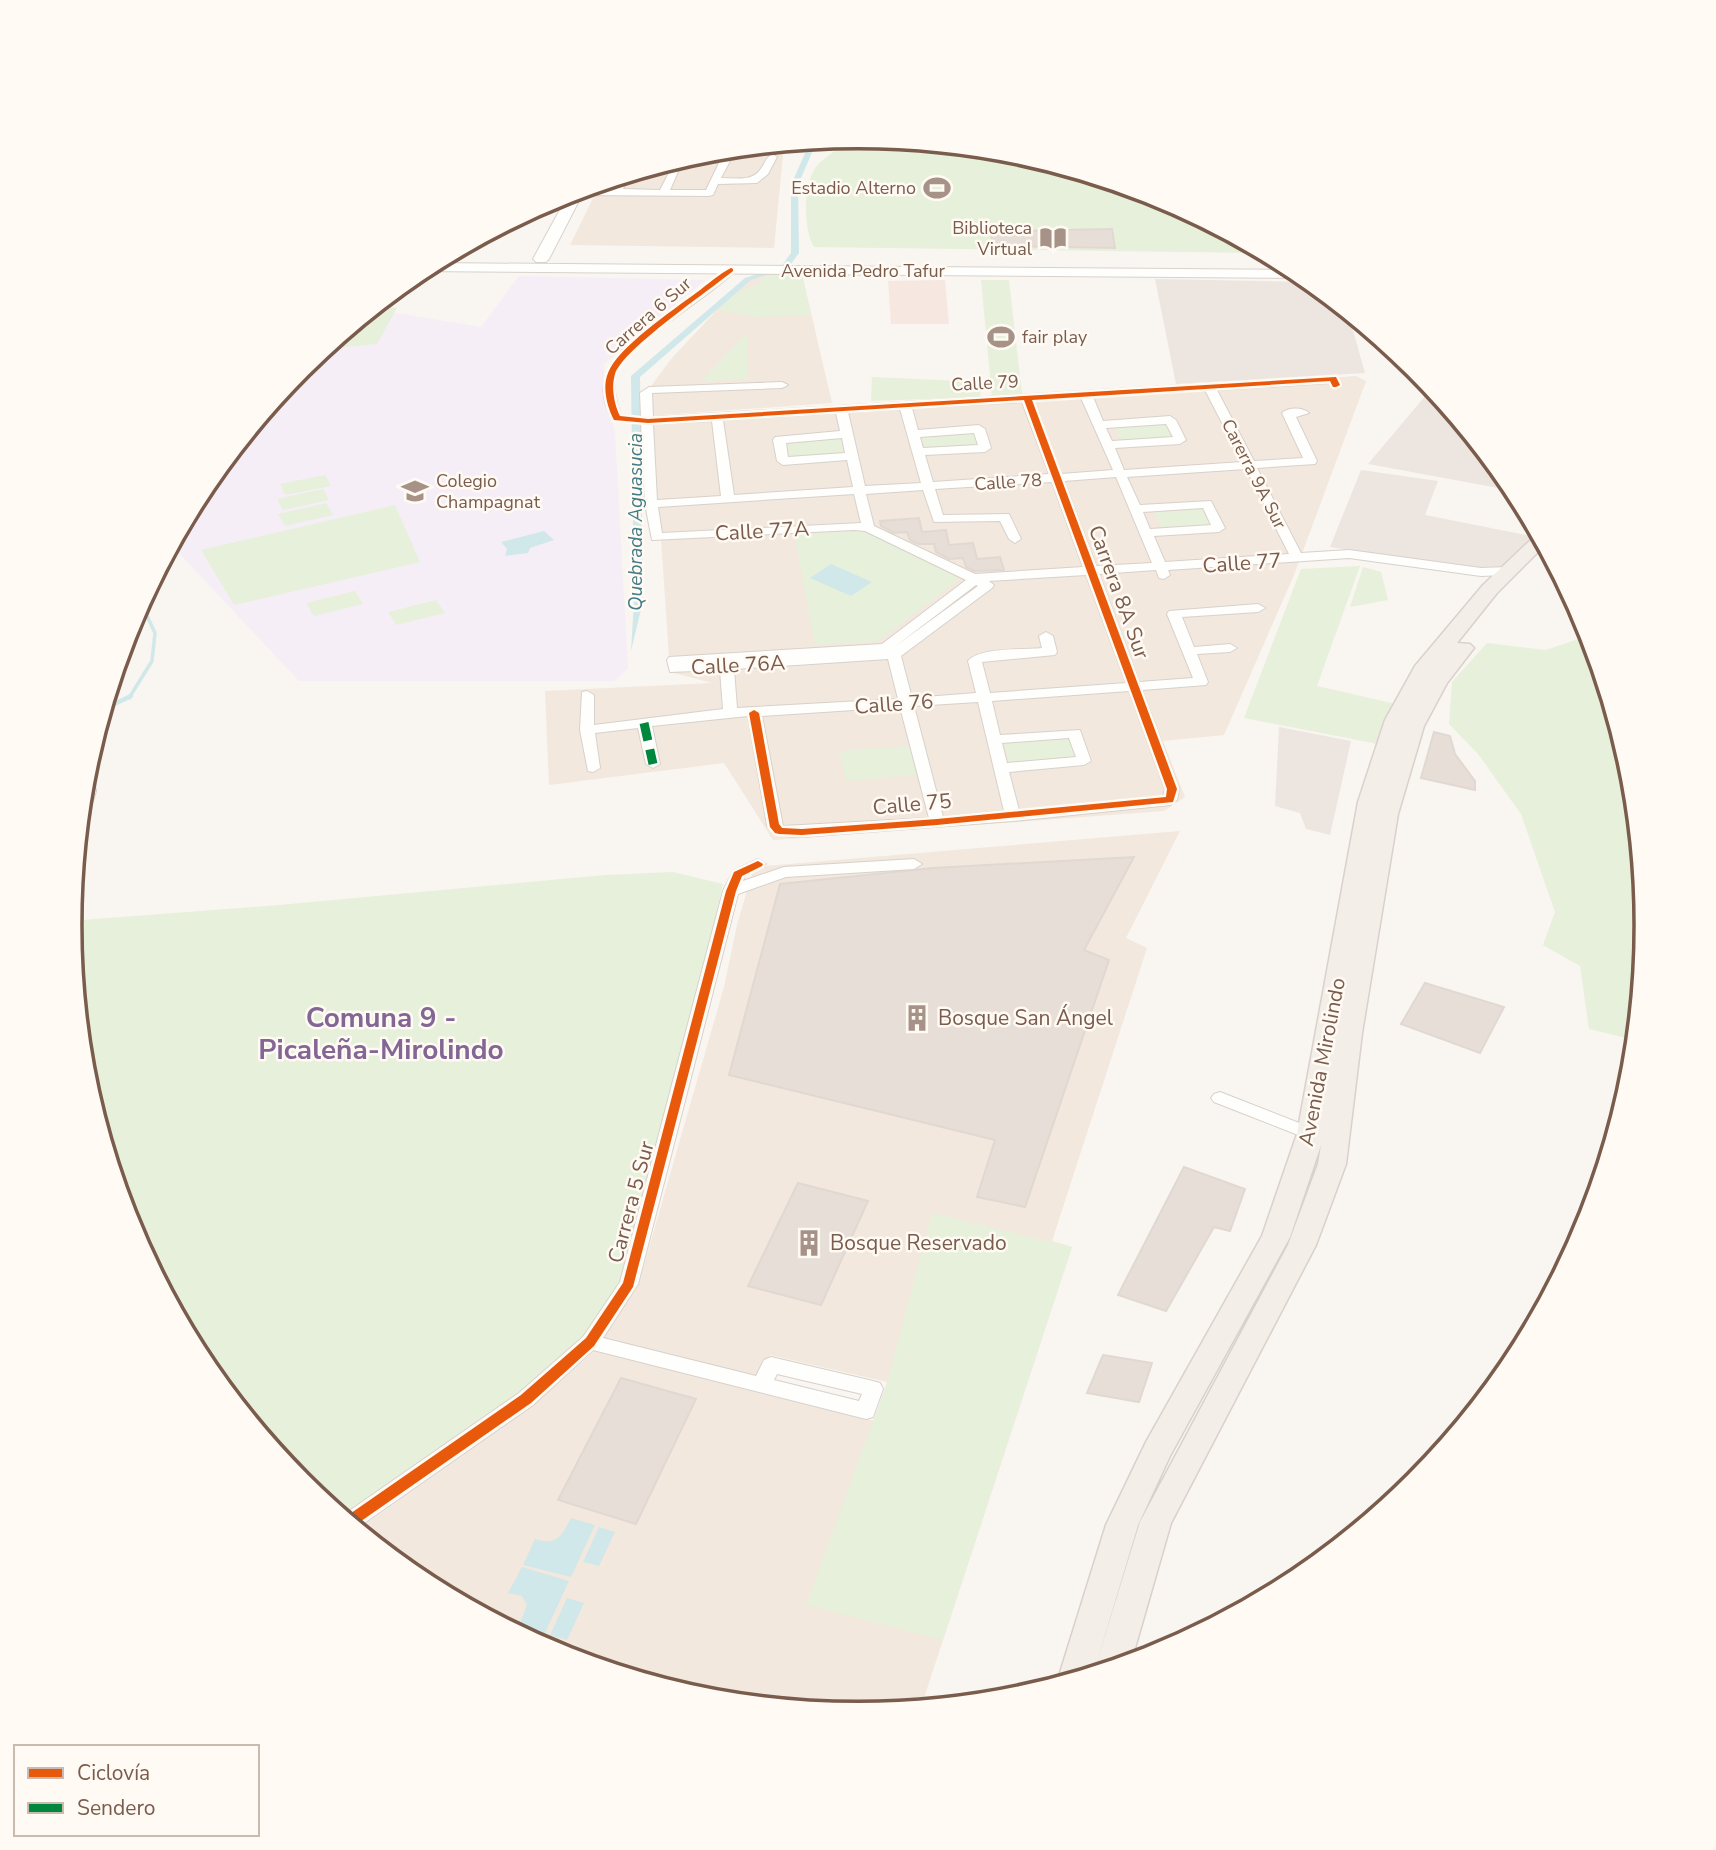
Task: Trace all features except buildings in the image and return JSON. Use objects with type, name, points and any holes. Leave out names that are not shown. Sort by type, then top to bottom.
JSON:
[{"type":"main road","points":[[541,259],[570,205]]},
{"type":"main road","points":[[523,258],[551,213]]},
{"type":"main road","name":"Avenida Pedro Tafur","points":[[462,258],[1280,275]]},
{"type":"main road","name":"Avenida Pedro Tafur","points":[[446,268],[731,270],[782,266],[1267,266]]},
{"type":"main road","name":"Avenida Mirolindo","points":[[1078,1668],[1122,1525],[1157,1451],[1276,1237],[1311,1134],[1358,859],[1369,802],[1385,747],[1396,720],[1423,671],[1490,589],[1534,545]]},
{"type":"main road","name":"Avenida Mirolindo","points":[[1115,1657],[1156,1522],[1302,1245],[1332,1164],[1349,1033],[1386,814],[1413,726],[1452,661],[1492,610],[1541,558]]},
{"type":"street","points":[[716,181],[754,181],[765,172],[772,157]]},
{"type":"street","points":[[603,192],[709,193],[723,161]]},
{"type":"street","points":[[663,194],[674,172]]},
{"type":"street","points":[[616,193],[619,187]]},
{"type":"street","name":"Carrera 6 Sur","points":[[644,421],[617,418],[611,410],[612,371],[625,354],[649,333],[731,270]]},
{"type":"street","name":"Calle 79","points":[[644,421],[1334,382]]},
{"type":"street","points":[[651,504],[644,421],[646,393],[649,390],[782,385]]},
{"type":"street","name":"Carerra 9A Sur","points":[[1210,388],[1250,466],[1307,560]]},
{"type":"street","points":[[1086,395],[1163,572]]},
{"type":"street","name":"Carrera 8A Sur","points":[[1027,398],[1172,789],[1170,800]]},
{"type":"street","points":[[905,406],[939,519],[1005,517],[1016,538]]},
{"type":"street","points":[[841,409],[868,528],[981,582],[889,652],[907,702],[937,822]]},
{"type":"street","name":"Calle 78","points":[[651,504],[1311,461],[1288,413],[1303,413]]},
{"type":"street","points":[[717,416],[728,499]]},
{"type":"street","points":[[1099,425],[1170,420],[1180,440],[1108,445]]},
{"type":"street","points":[[913,434],[979,429],[985,448],[919,452]]},
{"type":"street","points":[[847,434],[779,439],[783,461],[852,456]]},
{"type":"street","points":[[1136,509],[1207,503],[1219,528],[1146,533]]},
{"type":"street","name":"Calle 77A","points":[[651,504],[656,537],[854,526],[868,528]]},
{"type":"street","name":"Calle 77","points":[[981,582],[1163,572],[1349,554],[1481,572],[1507,571]]},
{"type":"street","name":"Calle 77","points":[[1307,560],[1373,563],[1473,579],[1490,589]]},
{"type":"street","name":"Carrera 8A Sur","points":[[1201,682],[1174,614],[1258,608]]},
{"type":"street","points":[[1013,816],[975,661],[980,657],[1050,652],[1046,636]]},
{"type":"street","points":[[1189,651],[1230,648]]},
{"type":"street","name":"Calle 76A","points":[[755,660],[727,666],[675,669],[674,660],[755,660],[889,652]]},
{"type":"street","points":[[727,666],[730,713]]},
{"type":"street","name":"Calle 76","points":[[587,730],[730,713],[1201,682]]},
{"type":"street","points":[[587,695],[587,730],[593,768]]},
{"type":"street","name":"Calle 75","points":[[754,713],[774,825],[779,831],[803,832],[1013,816],[1170,800]]},
{"type":"street","points":[[644,723],[653,764]]},
{"type":"street","points":[[993,740],[1075,733],[1084,761],[1001,768]]},
{"type":"street","name":"Carrera 5 Sur","points":[[357,1516],[526,1399],[590,1342],[629,1284],[731,891],[738,874],[758,864]]},
{"type":"street","points":[[731,891],[783,873],[914,864]]},
{"type":"street","points":[[1220,1098],[1311,1134]]},
{"type":"street","points":[[590,1342],[762,1385],[866,1411],[873,1389],[771,1365],[762,1385]]},
{"type":"shaded area","points":[[783,153],[774,248],[570,245],[594,195],[707,164]]},
{"type":"shaded area","points":[[757,273],[802,274],[832,403],[647,416],[646,393],[671,359],[747,278]]},
{"type":"shaded area","name":"Colegio Champagnat","points":[[519,276],[705,280],[604,364],[605,392],[615,433],[628,668],[615,681],[299,681],[178,552],[213,494],[275,414],[309,376],[385,311],[481,327]]},
{"type":"shaded area","points":[[1155,279],[1291,282],[1352,328],[1365,373],[1176,384]]},
{"type":"shaded area","points":[[945,280],[949,324],[891,324],[888,281]]},
{"type":"shaded area","points":[[1356,376],[1366,381],[1294,575],[1224,735],[1163,741],[1185,797],[1164,811],[773,840],[724,763],[549,785],[545,691],[712,683],[670,672],[660,524],[648,421],[1210,388]]},
{"type":"shaded area","points":[[1425,396],[1499,488],[1368,464]]},
{"type":"shaded area","points":[[1361,470],[1438,481],[1425,515],[1529,536],[1532,541],[1498,572],[1330,547]]},
{"type":"shaded area","points":[[1279,727],[1351,741],[1330,835],[1306,829],[1300,813],[1275,806]]},
{"type":"shaded area","points":[[1180,831],[1126,938],[1147,948],[1052,1241],[1072,1247],[924,1697],[858,1701],[757,1694],[707,1686],[609,1660],[561,1642],[470,1597],[427,1570],[366,1523],[535,1404],[595,1350],[874,1421],[887,1382],[770,1355],[758,1378],[600,1338],[638,1286],[724,987],[737,925],[754,867]]},
{"type":"green space","points":[[858,149],[909,151],[1009,164],[1107,190],[1155,208],[1246,253],[814,247],[808,229],[806,207],[809,184],[819,163],[835,150]]},
{"type":"green space","points":[[766,273],[802,274],[811,315],[756,317],[719,310],[732,296],[760,283]]},
{"type":"green space","name":"fair play","points":[[981,280],[1009,280],[1022,394],[992,397]]},
{"type":"green space","points":[[390,307],[397,308],[377,344],[341,347]]},
{"type":"green space","points":[[747,333],[748,379],[701,381]]},
{"type":"green space","points":[[872,377],[982,382],[980,397],[871,401]]},
{"type":"green space","points":[[1170,420],[1180,440],[1122,444],[1113,424]]},
{"type":"green space","points":[[977,430],[982,447],[925,451],[921,434]]},
{"type":"green space","points":[[842,435],[848,453],[784,460],[780,440]]},
{"type":"green space","points":[[325,475],[331,486],[285,495],[280,484]]},
{"type":"green space","points":[[323,489],[329,500],[283,510],[277,499]]},
{"type":"green space","points":[[326,503],[333,515],[285,526],[278,514]]},
{"type":"green space","points":[[1207,504],[1219,528],[1163,532],[1152,507]]},
{"type":"green space","points":[[395,505],[420,562],[234,605],[201,550]]},
{"type":"green space","points":[[856,529],[954,569],[957,581],[878,641],[815,645],[794,531]]},
{"type":"green space","points":[[1360,566],[1317,686],[1409,707],[1393,747],[1244,718],[1301,569]]},
{"type":"green space","points":[[1363,567],[1381,572],[1388,600],[1350,607]]},
{"type":"green space","points":[[355,591],[363,604],[314,616],[306,603]]},
{"type":"green space","points":[[436,600],[445,613],[396,625],[388,612]]},
{"type":"green space","points":[[1579,639],[1593,676],[1619,774],[1632,874],[1634,925],[1625,1038],[1589,1029],[1580,966],[1543,945],[1555,912],[1521,814],[1478,754],[1449,724],[1452,682],[1487,643],[1546,650]]},
{"type":"green space","points":[[1074,735],[1081,758],[1010,764],[1003,741]]},
{"type":"green space","points":[[911,746],[918,775],[846,781],[840,751]]},
{"type":"green space","points":[[673,872],[723,884],[667,1129],[625,1283],[592,1329],[539,1382],[353,1513],[309,1474],[275,1436],[213,1356],[186,1313],[141,1222],[123,1174],[97,1076],[84,976],[82,920],[605,875]]},
{"type":"green space","points":[[932,1213],[1072,1247],[943,1640],[806,1605],[887,1383]]},
{"type":"water","name":"Quebrada Aguasucia","points":[[806,151],[813,151],[798,185],[799,253],[788,268],[751,280],[640,377],[643,601],[631,651],[634,601],[631,376],[745,278],[781,267],[791,253],[791,185]]},
{"type":"water","points":[[544,531],[554,540],[530,548],[528,553],[505,556],[507,549],[501,542]]},
{"type":"water","points":[[831,564],[872,582],[851,596],[810,578]]},
{"type":"water","points":[[571,1518],[595,1525],[571,1577],[523,1565],[535,1539],[549,1541],[558,1538]]},
{"type":"water","points":[[599,1527],[615,1532],[599,1566],[583,1562]]},
{"type":"water","points":[[522,1567],[569,1581],[544,1634],[520,1623],[527,1605],[522,1596],[508,1593]]},
{"type":"water","points":[[567,1598],[584,1603],[567,1640],[550,1635]]},
{"type":"waterway","points":[[130,697],[152,661],[155,633],[147,615]]},
{"type":"waterway","points":[[115,704],[130,697]]},
{"type":"marked path","points":[[644,723],[653,764]]},
{"type":"cycle path","points":[[731,270],[647,335],[618,362],[610,376],[611,402],[617,418],[648,421],[1333,379],[1336,385]]},
{"type":"cycle path","points":[[754,713],[774,825],[779,831],[802,832],[937,822],[1170,800],[1172,789],[1027,398]]},
{"type":"cycle path","points":[[357,1516],[526,1399],[590,1342],[629,1284],[731,891],[738,874],[758,864]]},
{"type":"place","name":"Estadio Alterno","points":[[937,188]]},
{"type":"place","name":"Biblioteca Virtual","points":[[1053,238]]},
{"type":"place","name":"fair play","points":[[1001,337]]},
{"type":"place","name":"Colegio Champagnat","points":[[415,491]]},
{"type":"place","name":"Bosque San Ángel","points":[[917,1018]]},
{"type":"place","name":"Bosque Reservado","points":[[809,1243]]},
{"type":"district","name":"Comuna 9 - Picaleña-Mirolindo","points":[[381,1034]]}]
